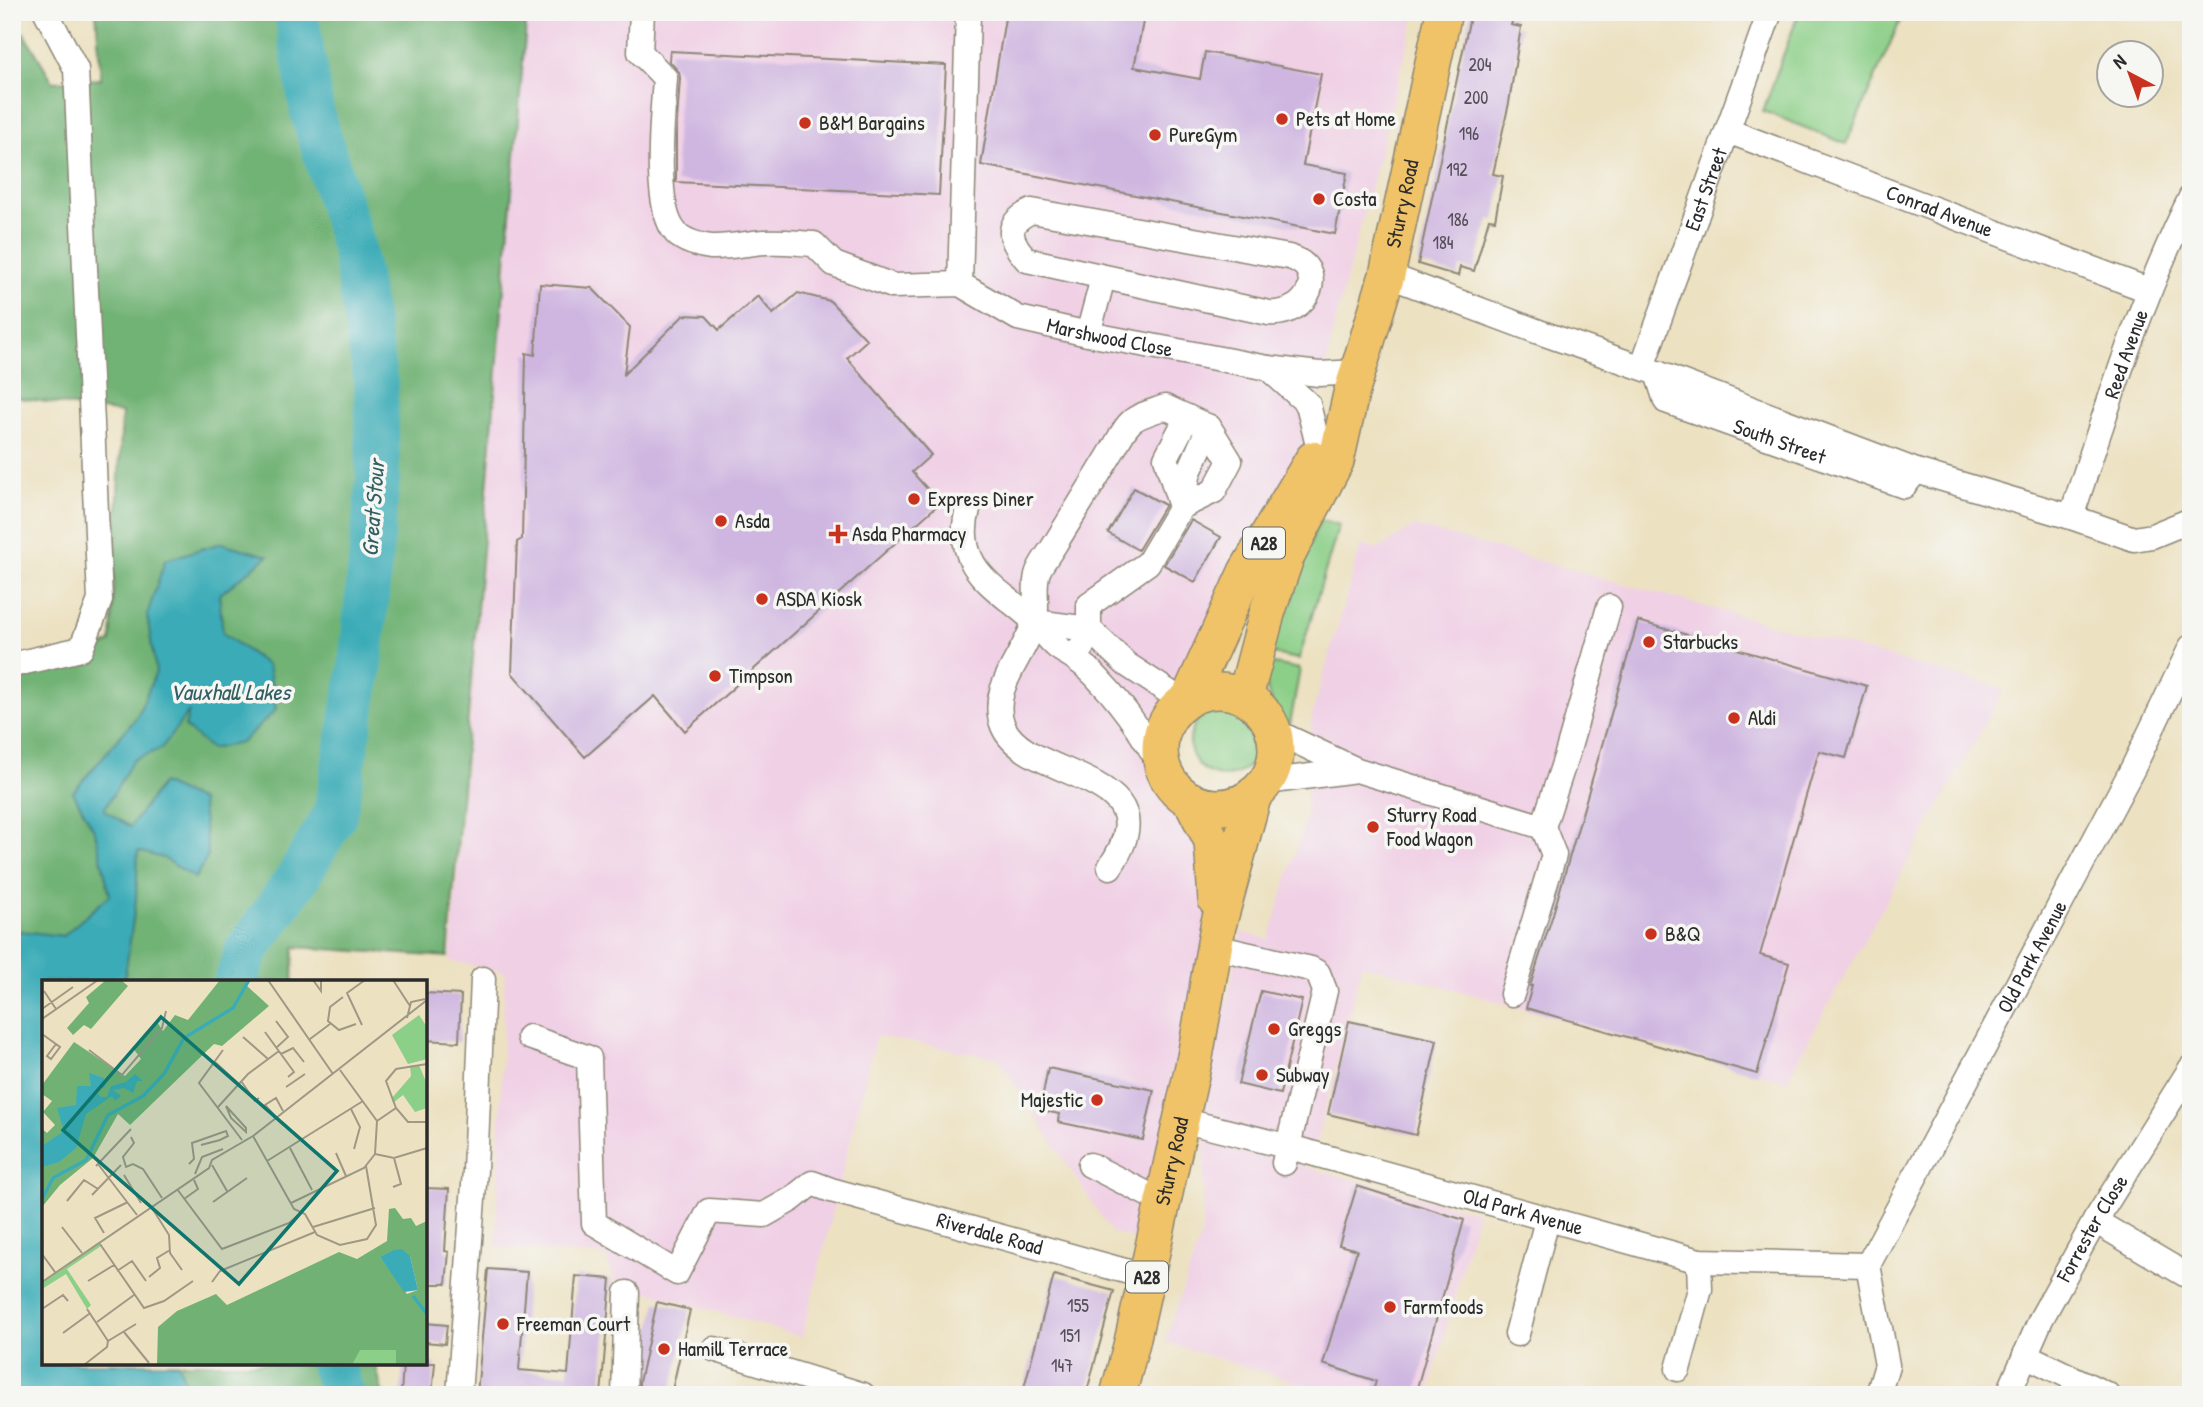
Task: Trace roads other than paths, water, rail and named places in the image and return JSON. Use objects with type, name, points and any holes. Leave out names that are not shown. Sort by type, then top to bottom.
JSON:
[{"type":"highway","name":"Sturry Road","points":[[1245,697],[1268,610],[1286,558],[1336,461],[1354,383],[1387,275],[1444,12]]},
{"type":"highway","name":"Sturry Road","points":[[1216,936],[1212,841],[1160,757],[1161,737],[1168,719],[1187,700],[1247,572],[1319,450],[1354,383]]},
{"type":"highway","points":[[1187,700],[1217,691],[1245,697],[1257,706],[1274,731]]},
{"type":"highway","name":"Sturry Road","points":[[1118,1395],[1181,1120],[1216,936],[1260,788],[1275,757],[1274,731]]},
{"type":"highway","points":[[1180,790],[1207,806],[1224,807],[1240,803],[1260,788]]},
{"type":"street","points":[[12,665],[81,649],[100,600],[76,68],[46,12]]},
{"type":"street","points":[[642,12],[640,51],[665,78],[660,161],[664,202],[676,233],[690,242],[709,247],[764,242],[814,244],[834,264],[893,286],[960,284],[968,12]]},
{"type":"street","name":"East Street","points":[[1650,370],[1770,12]]},
{"type":"street","name":"Conrad Avenue","points":[[1728,131],[2148,290]]},
{"type":"street","name":"Reed Avenue","points":[[2071,517],[2148,290],[2191,197]]},
{"type":"street","points":[[1032,211],[1289,257],[1301,260],[1306,266],[1310,286],[1305,300],[1297,307],[1278,314],[1102,278],[1027,260],[1016,248],[1012,238],[1013,224],[1022,215],[1032,211]]},
{"type":"street","name":"South Street","points":[[1387,275],[1650,370],[1916,471],[2071,517],[2134,539],[2152,536],[2191,520]]},
{"type":"street","points":[[1088,334],[1102,278]]},
{"type":"street","name":"Marshwood Close","points":[[960,284],[1018,318],[1088,334],[1268,368],[1319,374],[1354,383]]},
{"type":"street","points":[[1268,368],[1308,404],[1319,450]]},
{"type":"street","points":[[1077,659],[1089,617],[1149,563],[1181,507],[1214,491],[1230,461],[1198,422],[1165,407],[1131,421],[1037,574],[1035,621],[1002,692],[999,713],[1008,737],[1036,757],[1082,776],[1117,801],[1126,821],[1126,835],[1123,848],[1110,867]]},
{"type":"street","points":[[1181,507],[1166,458],[1198,422]]},
{"type":"street","points":[[968,509],[964,525],[965,541],[972,564],[979,574],[1035,621],[1055,646],[1077,659],[1103,684],[1148,742],[1180,790]]},
{"type":"street","points":[[1512,995],[1554,855],[1543,827],[1609,607]]},
{"type":"street","points":[[1035,621],[1089,617]]},
{"type":"street","points":[[1089,617],[1126,664],[1187,700]]},
{"type":"street","name":"Old Park Avenue","points":[[1181,1120],[1285,1155],[1699,1261],[1868,1265],[2133,768],[2191,647]]},
{"type":"street","points":[[1274,731],[1357,770],[1543,827]]},
{"type":"street","points":[[1260,788],[1357,770]]},
{"type":"street","points":[[1216,936],[1311,969],[1318,973],[1325,991],[1285,1155]]},
{"type":"street","points":[[459,1395],[475,1170],[483,979]]},
{"type":"street","name":"Riverdale Road","points":[[529,1038],[589,1058],[594,1223],[677,1273],[709,1211],[764,1214],[792,1199],[812,1183],[1147,1277]]},
{"type":"street","name":"Forrester Close","points":[[2008,1395],[2041,1319],[2095,1220],[2191,1068]]},
{"type":"street","points":[[1090,1165],[1163,1202]]},
{"type":"street","points":[[1517,1334],[1547,1220]]},
{"type":"street","points":[[2095,1220],[2186,1275]]},
{"type":"street","points":[[1678,1369],[1700,1289],[1699,1261]]},
{"type":"street","points":[[1868,1265],[1887,1365],[1878,1395]]},
{"type":"street","points":[[624,1395],[627,1293]]},
{"type":"street","points":[[714,1349],[828,1390],[863,1395]]},
{"type":"street","points":[[2025,1355],[2108,1395]]},
{"type":"water","name":"Vauxhall Lakes","points":[[221,543],[268,556],[219,595],[223,633],[268,666],[276,710],[241,743],[211,749],[185,727],[189,711],[161,749],[133,760],[104,810],[130,827],[162,783],[201,801],[208,856],[195,878],[163,858],[138,851],[136,899],[124,980],[42,980],[42,1365],[179,1365],[190,1395],[12,1395],[12,930],[63,936],[110,895],[95,832],[73,792],[137,717],[156,672],[147,615],[165,560]]},
{"type":"waterway","name":"Great Stour","points":[[237,980],[246,952],[298,877],[335,814],[360,669],[378,479],[376,384],[353,246],[312,112],[296,12]]},
{"type":"waterway","name":"Great Stour","points":[[333,1365],[343,1395]]},
{"type":"place","name":"Pets at Home","points":[[1282,119]]},
{"type":"place","name":"B&M Bargains","points":[[805,123]]},
{"type":"place","name":"PureGym","points":[[1155,135]]},
{"type":"place","name":"Costa","points":[[1319,199]]},
{"type":"place","name":"Express Diner","points":[[914,499]]},
{"type":"place","name":"Asda","points":[[721,521]]},
{"type":"place","name":"Asda Pharmacy","points":[[838,534]]},
{"type":"place","name":"ASDA Kiosk","points":[[762,599]]},
{"type":"place","name":"Starbucks","points":[[1649,642]]},
{"type":"place","name":"Timpson","points":[[715,676]]},
{"type":"place","name":"Aldi","points":[[1734,718]]},
{"type":"place","name":"Sturry Road Food Wagon","points":[[1373,827]]},
{"type":"place","name":"B&Q","points":[[1651,934]]},
{"type":"place","name":"Greggs","points":[[1274,1029]]},
{"type":"place","name":"Subway","points":[[1262,1075]]},
{"type":"place","name":"Majestic","points":[[1097,1100]]},
{"type":"place","name":"Farmfoods","points":[[1390,1307]]},
{"type":"place","name":"Freeman Court","points":[[503,1324]]},
{"type":"place","name":"Hamill Terrace","points":[[664,1349]]}]
